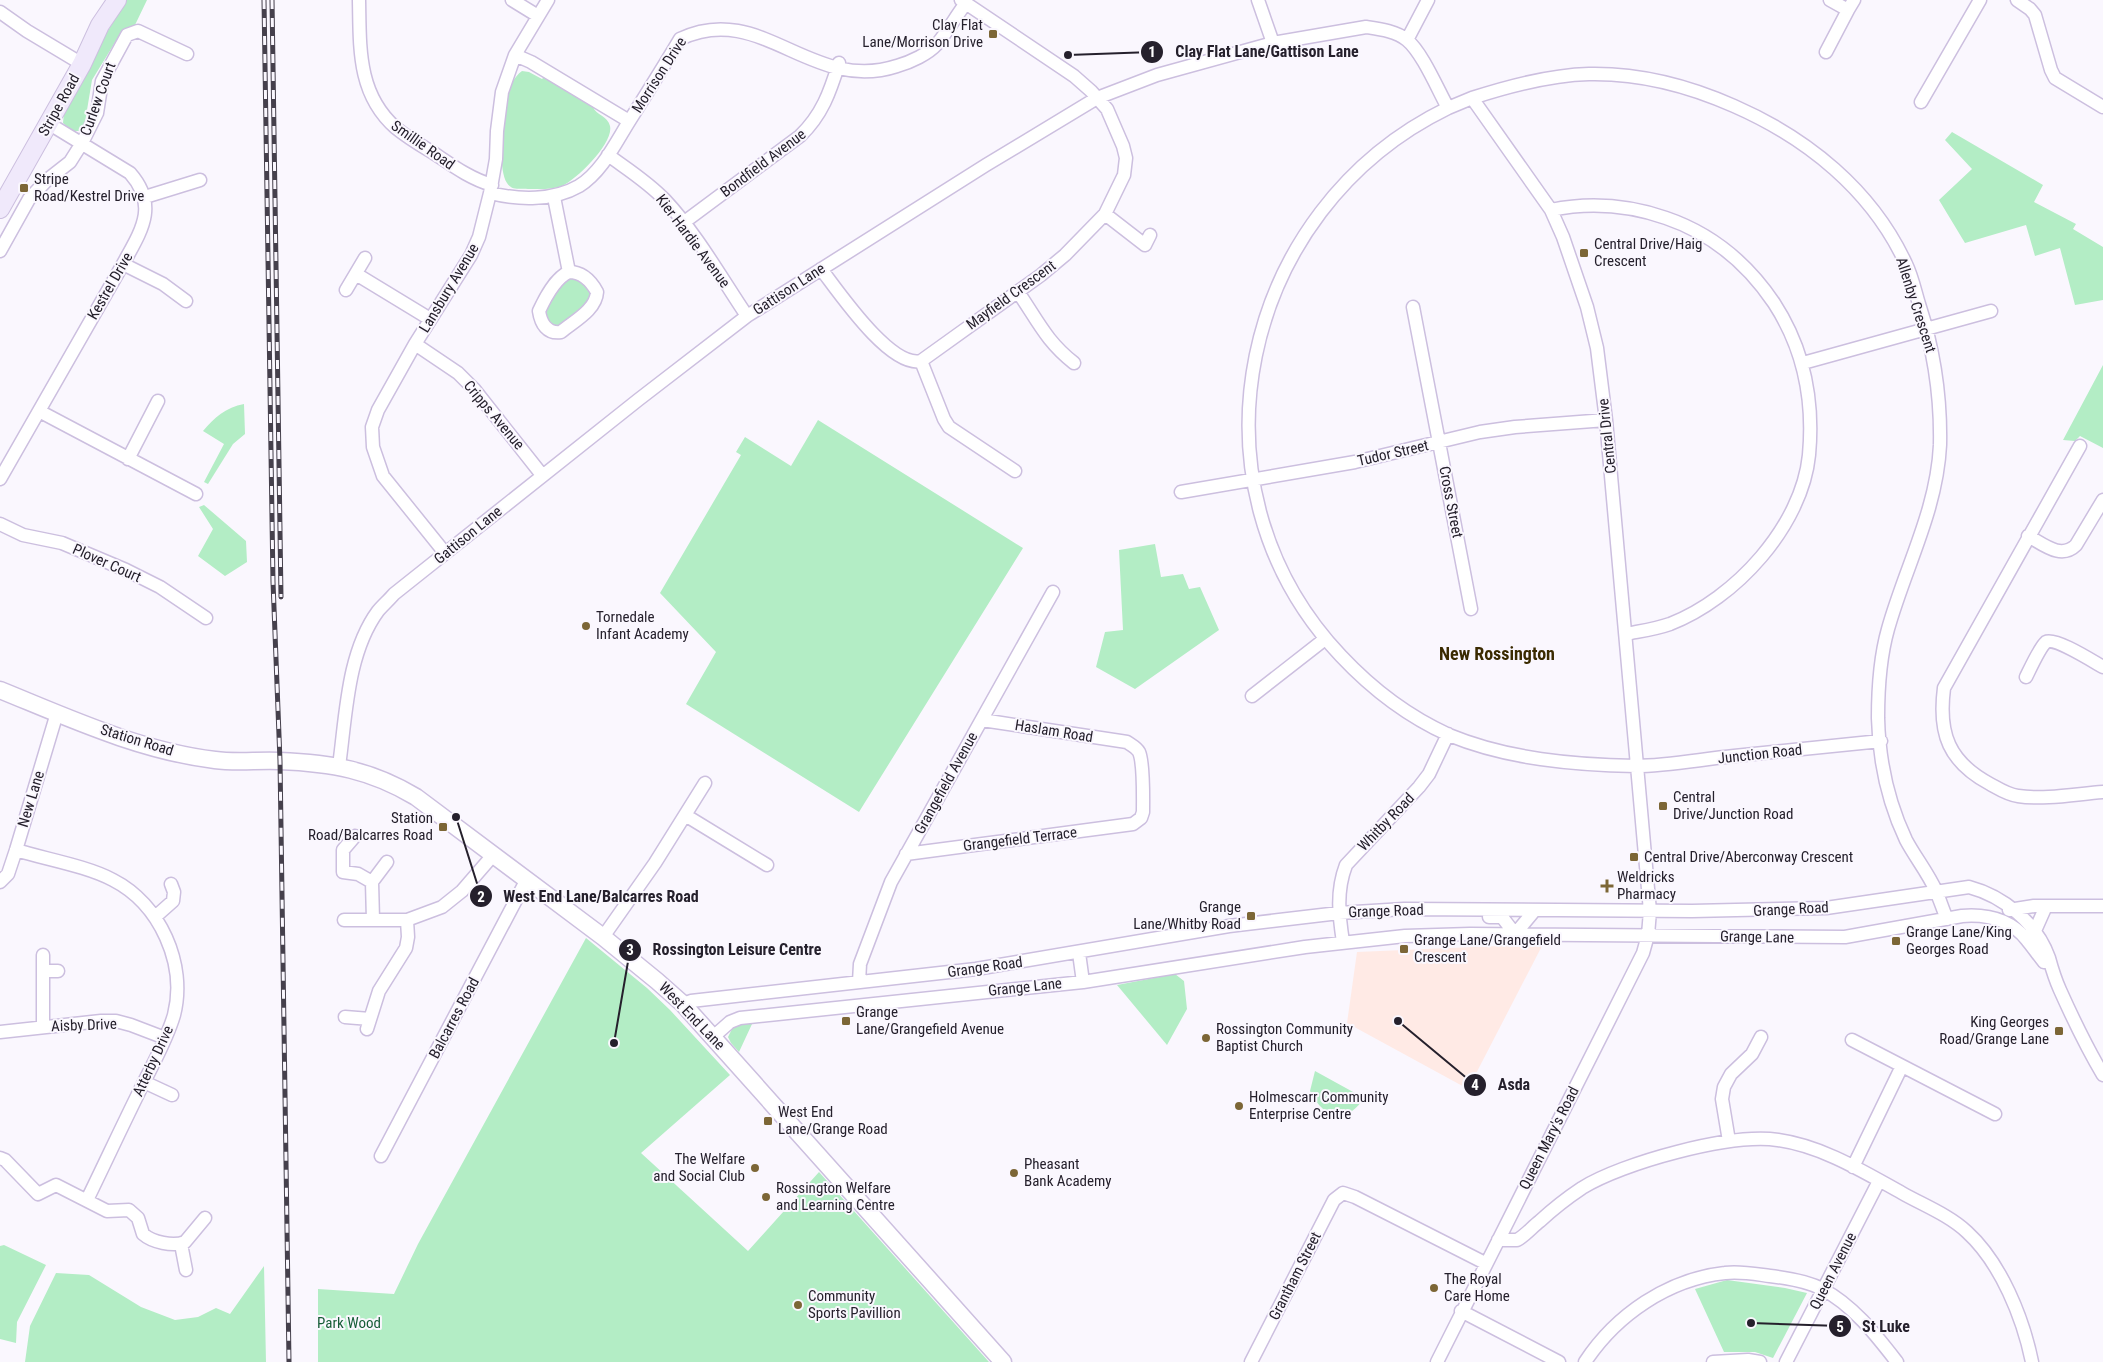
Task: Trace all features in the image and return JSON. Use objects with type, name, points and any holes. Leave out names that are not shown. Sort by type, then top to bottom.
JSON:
[{"type":"main road","name":"Stripe Road","points":[[0,209],[82,64],[100,25],[117,0]]},
{"type":"street","name":"Smillie Road","points":[[359,0],[361,66],[364,78],[388,120],[404,134],[491,189]]},
{"type":"street","points":[[512,0],[538,16]]},
{"type":"street","name":"Lansbury Avenue","points":[[445,553],[383,476],[373,447],[372,432],[374,418],[415,344],[471,255],[479,237],[491,189],[502,92],[515,55],[548,0]]},
{"type":"street","points":[[1258,0],[1273,43]]},
{"type":"street","points":[[1428,0],[1407,40],[1416,50],[1448,108],[1472,98]]},
{"type":"street","points":[[1826,52],[1851,5],[1830,0]]},
{"type":"street","points":[[1921,102],[1980,0]]},
{"type":"street","points":[[2017,0],[2035,14],[2055,78],[2103,107]]},
{"type":"street","points":[[804,42],[839,63],[858,69],[872,71],[890,68],[906,63],[936,45],[963,2]]},
{"type":"street","name":"Mayfield Crescent","points":[[921,361],[1018,292],[1065,255],[1105,214],[1124,175],[1126,158],[1123,146],[1107,110],[1097,98],[1074,76],[963,2]]},
{"type":"street","points":[[0,12],[27,31],[82,64]]},
{"type":"street","name":"Morrison Drive","points":[[491,189],[511,196],[554,197],[581,185],[592,176],[608,155],[680,39],[710,16]]},
{"type":"street","name":"Gattison Lane","points":[[339,766],[354,662],[368,628],[379,611],[394,594],[542,475],[747,316],[1014,147],[1097,98],[1157,75],[1273,43],[1366,27],[1380,28],[1407,40]]},
{"type":"street","name":"Curlew Court","points":[[0,251],[29,199],[47,180],[70,162],[82,144],[96,113],[102,81],[115,53],[127,35],[138,31],[187,54]]},
{"type":"street","points":[[515,55],[531,62],[629,121]]},
{"type":"street","name":"Bondfield Avenue","points":[[684,223],[793,142],[810,127],[820,114],[828,98],[839,63]]},
{"type":"street","name":"Allenby Crescent","points":[[1472,98],[1512,85],[1587,74],[1654,80],[1686,88],[1752,114],[1784,131],[1815,152],[1843,176],[1866,200],[1891,236],[1907,266],[1928,330],[1938,388],[1940,448],[1931,502],[1903,582],[1882,652],[1879,711],[1883,768],[1899,823],[1908,843],[1936,891],[1947,919]]},
{"type":"street","name":"Central Drive","points":[[1472,98],[1551,210],[1570,254],[1587,307],[1596,348],[1606,420],[1639,766],[1650,911]]},
{"type":"street","name":"Junction Road","points":[[1448,108],[1403,133],[1350,176],[1314,219],[1296,247],[1275,290],[1256,351],[1249,397],[1249,444],[1253,480],[1262,516],[1282,572],[1300,605],[1325,639],[1356,673],[1390,702],[1417,719],[1448,734],[1501,752],[1535,758],[1639,766],[1881,742]]},
{"type":"street","points":[[48,123],[130,173],[139,182],[145,197],[200,180]]},
{"type":"street","name":"Kier Hardie Avenue","points":[[608,155],[654,190],[684,223],[747,316]]},
{"type":"street","name":"Kestrel Drive","points":[[0,479],[141,231],[145,220],[145,197]]},
{"type":"street","points":[[554,197],[568,272]]},
{"type":"street","points":[[1551,210],[1596,205],[1629,208],[1684,224],[1710,238],[1750,271],[1766,292],[1794,340],[1803,364],[1810,420],[1809,456],[1803,480],[1791,510],[1779,532],[1761,558],[1727,590],[1706,605],[1670,624],[1626,634]]},
{"type":"street","points":[[1105,214],[1144,245],[1150,235]]},
{"type":"street","points":[[346,290],[365,258]]},
{"type":"street","points":[[123,264],[163,284],[186,302]]},
{"type":"street","points":[[821,269],[876,338],[907,360],[921,361],[944,419],[949,426],[1015,471]]},
{"type":"street","points":[[568,272],[579,274],[593,284],[597,292],[597,300],[561,332],[555,333],[543,325],[539,311],[563,274],[568,272]]},
{"type":"street","points":[[356,274],[430,320]]},
{"type":"street","points":[[1018,292],[1044,335],[1074,364]]},
{"type":"street","name":"Cross Street","points":[[1413,307],[1471,608]]},
{"type":"street","points":[[1803,364],[1991,311]]},
{"type":"street","name":"Cripps Avenue","points":[[415,344],[458,373],[474,389],[542,475]]},
{"type":"street","points":[[128,459],[158,401]]},
{"type":"street","points":[[39,410],[196,494]]},
{"type":"street","name":"Tudor Street","points":[[1181,492],[1355,462],[1480,432],[1515,427],[1606,420]]},
{"type":"street","points":[[2080,446],[1944,688],[1942,705],[1947,740],[1954,755],[1964,767],[1978,778],[2016,796],[2103,792]]},
{"type":"street","points":[[2028,536],[2053,550],[2064,552],[2071,550],[2103,501]]},
{"type":"street","name":"Plover Court","points":[[0,524],[24,535],[62,543],[126,570],[160,587],[206,618]]},
{"type":"street","name":"Grangefield Avenue","points":[[856,1005],[856,982],[860,964],[876,917],[906,854],[1053,592]]},
{"type":"street","points":[[1252,696],[1325,639]]},
{"type":"street","points":[[2026,677],[2042,647],[2046,642],[2051,641],[2061,644],[2103,667]]},
{"type":"street","name":"Station Road","points":[[0,690],[155,749],[216,760],[280,761]]},
{"type":"street","name":"New Lane","points":[[0,882],[8,874],[57,713]]},
{"type":"street","name":"Haslam Road","points":[[982,720],[1127,742],[1139,752],[1141,762],[1143,812],[1141,818],[1133,824]]},
{"type":"street","name":"Whitby Road","points":[[1339,913],[1339,890],[1346,865],[1419,787],[1428,774],[1448,734]]},
{"type":"street","name":"West End Lane","points":[[280,761],[339,766],[392,783],[416,797],[494,854],[657,980],[683,1004],[713,1037],[1003,1362]]},
{"type":"street","points":[[602,937],[655,863],[705,783]]},
{"type":"street","points":[[685,815],[767,865]]},
{"type":"street","name":"Grangefield Terrace","points":[[906,854],[1133,824]]},
{"type":"street","points":[[355,836],[343,850],[343,872],[358,874],[372,882]]},
{"type":"street","name":"Atterby Drive","points":[[16,850],[100,874],[114,880],[148,908],[155,917],[167,940],[177,976],[174,1014],[165,1038],[87,1200]]},
{"type":"street","points":[[344,920],[407,920],[442,907],[462,891],[494,854]]},
{"type":"street","points":[[374,920],[372,882],[387,862]]},
{"type":"street","name":"Balcarres Road","points":[[381,1156],[527,879]]},
{"type":"street","points":[[155,917],[173,901],[174,892],[172,884]]},
{"type":"street","name":"Grange Road","points":[[683,1004],[691,1001],[976,969],[1228,926],[1339,913],[1404,909],[1750,911],[1826,908],[1969,887],[1983,891],[2012,908],[2030,936]]},
{"type":"street","points":[[2030,936],[2046,906]]},
{"type":"street","points":[[1997,919],[2012,908],[2103,906]]},
{"type":"street","points":[[1453,909],[1472,916],[1502,917],[1515,934],[1535,910]]},
{"type":"street","name":"Queen Mary's Road","points":[[1437,1362],[1485,1263],[1643,953],[1648,935],[1650,911]]},
{"type":"street","points":[[1339,913],[1343,942]]},
{"type":"street","name":"Grange Lane","points":[[713,1037],[730,1022],[740,1018],[1083,982],[1186,964],[1343,942],[1405,936],[1515,934],[1845,937],[1981,915],[1997,919],[2030,936],[2052,972],[2088,1050],[2103,1075]]},
{"type":"street","points":[[345,1017],[368,1024],[379,990],[406,948],[408,937],[407,920]]},
{"type":"street","points":[[1079,952],[1083,982]]},
{"type":"street","points":[[43,955],[43,1027]]},
{"type":"street","points":[[43,971],[58,971]]},
{"type":"street","name":"Aisby Drive","points":[[0,1032],[116,1021],[165,1038]]},
{"type":"street","points":[[1729,1142],[1722,1099],[1724,1087],[1732,1074],[1752,1054],[1761,1037]]},
{"type":"street","points":[[1852,1040],[1995,1114]]},
{"type":"street","points":[[1853,1167],[1902,1066]]},
{"type":"street","points":[[144,1082],[172,1095]]},
{"type":"street","points":[[1498,1240],[1517,1240],[1562,1202],[1583,1188],[1609,1175],[1675,1153],[1729,1142],[1778,1140],[1804,1147],[1853,1167],[1946,1217],[1966,1231],[1994,1267],[2010,1295],[2022,1324],[2032,1362]]},
{"type":"street","points":[[0,1158],[5,1160],[38,1194],[56,1185],[107,1211],[128,1210],[138,1218],[143,1234],[149,1238],[181,1244],[185,1242],[205,1218]]},
{"type":"street","name":"Queen Avenue","points":[[1786,1362],[1879,1181]]},
{"type":"street","name":"Grantham Street","points":[[1251,1362],[1334,1200],[1343,1191],[1485,1263]]},
{"type":"street","points":[[181,1244],[186,1270]]},
{"type":"street","points":[[1585,1362],[1609,1332],[1633,1310],[1665,1291],[1698,1279],[1725,1273],[1782,1277],[1823,1289],[1865,1322],[1898,1362]]},
{"type":"street","points":[[1461,1312],[1559,1362]]},
{"type":"street","points":[[1713,1362],[1748,1360],[1760,1362]]},
{"type":"shaded area","points":[[1543,944],[1468,1089],[1347,1023],[1357,952]]},
{"type":"green space","points":[[126,0],[147,0],[135,25],[122,31],[92,80],[85,122],[79,131],[72,131],[63,123],[64,112]]},
{"type":"green space","points":[[522,71],[529,72],[542,79],[544,77],[593,107],[609,123],[610,133],[601,151],[585,168],[562,186],[545,189],[516,189],[509,186],[504,178],[502,143],[507,99],[513,81]]},
{"type":"green space","points":[[1952,132],[2043,185],[2034,202],[2076,224],[2073,229],[2103,247],[2103,300],[2075,305],[2060,248],[2035,256],[2026,225],[1965,243],[1939,200],[1972,169],[1945,140]]},
{"type":"green space","points":[[569,272],[597,292],[561,332],[550,331],[542,305]]},
{"type":"green space","points":[[2103,365],[2103,448],[2080,436],[2075,441],[2063,440]]},
{"type":"green space","points":[[244,404],[245,434],[233,444],[208,484],[204,482],[224,444],[203,431],[221,414]]},
{"type":"green space","points":[[818,420],[1023,548],[859,812],[686,704],[716,652],[660,593],[741,455],[736,452],[745,437],[791,466]]},
{"type":"green space","points":[[204,505],[246,541],[247,562],[225,576],[198,556],[213,529],[199,507]]},
{"type":"green space","points":[[1155,544],[1161,577],[1183,574],[1189,589],[1200,587],[1219,630],[1135,689],[1096,667],[1105,632],[1123,630],[1119,550]]},
{"type":"green space","name":"Park Wood","points":[[586,938],[647,988],[730,1075],[641,1153],[748,1251],[819,1172],[989,1362],[318,1362],[318,1289],[394,1294],[418,1244]]},
{"type":"green space","points":[[1175,974],[1184,981],[1187,1009],[1167,1045],[1117,985]]},
{"type":"green space","points":[[738,1024],[752,1024],[739,1052],[728,1037],[732,1029]]},
{"type":"green space","points":[[1315,1071],[1364,1098],[1350,1113],[1335,1115],[1328,1112],[1315,1100],[1310,1091]]},
{"type":"green space","points":[[4,1245],[46,1265],[17,1322],[16,1343],[0,1339],[0,1246]]},
{"type":"green space","points":[[264,1266],[266,1362],[25,1362],[30,1326],[56,1273],[89,1275],[141,1307],[175,1320],[198,1317],[216,1308],[230,1314]]},
{"type":"green space","points":[[1727,1280],[1807,1293],[1773,1358],[1755,1352],[1724,1352],[1695,1289]]},
{"type":"railway","points":[[264,0],[273,582],[280,761],[289,1362]]},
{"type":"railway","points":[[272,0],[281,597]]},
{"type":"place","name":"Clay Flat Lane/Morrison Drive","points":[[993,34]]},
{"type":"place","name":"Clay Flat Lane/Gattison Lane","points":[[1068,55]]},
{"type":"place","name":"Stripe Road/Kestrel Drive","points":[[24,188]]},
{"type":"place","name":"Central Drive/Haig Crescent","points":[[1584,253]]},
{"type":"place","name":"Tornedale Infant Academy","points":[[586,626]]},
{"type":"place","name":"Central Drive/Junction Road","points":[[1663,806]]},
{"type":"place","name":"West End Lane/Balcarres Road","points":[[456,817]]},
{"type":"place","name":"Station Road/Balcarres Road","points":[[443,827]]},
{"type":"place","name":"Central Drive/Aberconway Crescent","points":[[1634,857]]},
{"type":"place","name":"Weldricks Pharmacy","points":[[1607,886]]},
{"type":"place","name":"Grange Lane/Whitby Road","points":[[1251,916]]},
{"type":"place","name":"Grange Lane/King Georges Road","points":[[1896,941]]},
{"type":"place","name":"Grange Lane/Grangefield Crescent","points":[[1404,949]]},
{"type":"place","name":"Grange Lane/Grangefield Avenue","points":[[846,1021]]},
{"type":"place","name":"Asda","points":[[1398,1021]]},
{"type":"place","name":"King Georges Road/Grange Lane","points":[[2059,1031]]},
{"type":"place","name":"Rossington Community Baptist Church","points":[[1206,1038]]},
{"type":"place","name":"Rossington Leisure Centre","points":[[614,1043]]},
{"type":"place","name":"Holmescarr Community Enterprise Centre","points":[[1239,1106]]},
{"type":"place","name":"West End Lane/Grange Road","points":[[768,1121]]},
{"type":"place","name":"The Welfare and Social Club","points":[[755,1168]]},
{"type":"place","name":"Pheasant Bank Academy","points":[[1014,1173]]},
{"type":"place","name":"Rossington Welfare and Learning Centre","points":[[766,1197]]},
{"type":"place","name":"The Royal Care Home","points":[[1434,1288]]},
{"type":"place","name":"Community Sports Pavillion","points":[[798,1305]]},
{"type":"place","name":"St Luke","points":[[1751,1323]]},
{"type":"district","name":"New Rossington","points":[[1497,654]]}]
